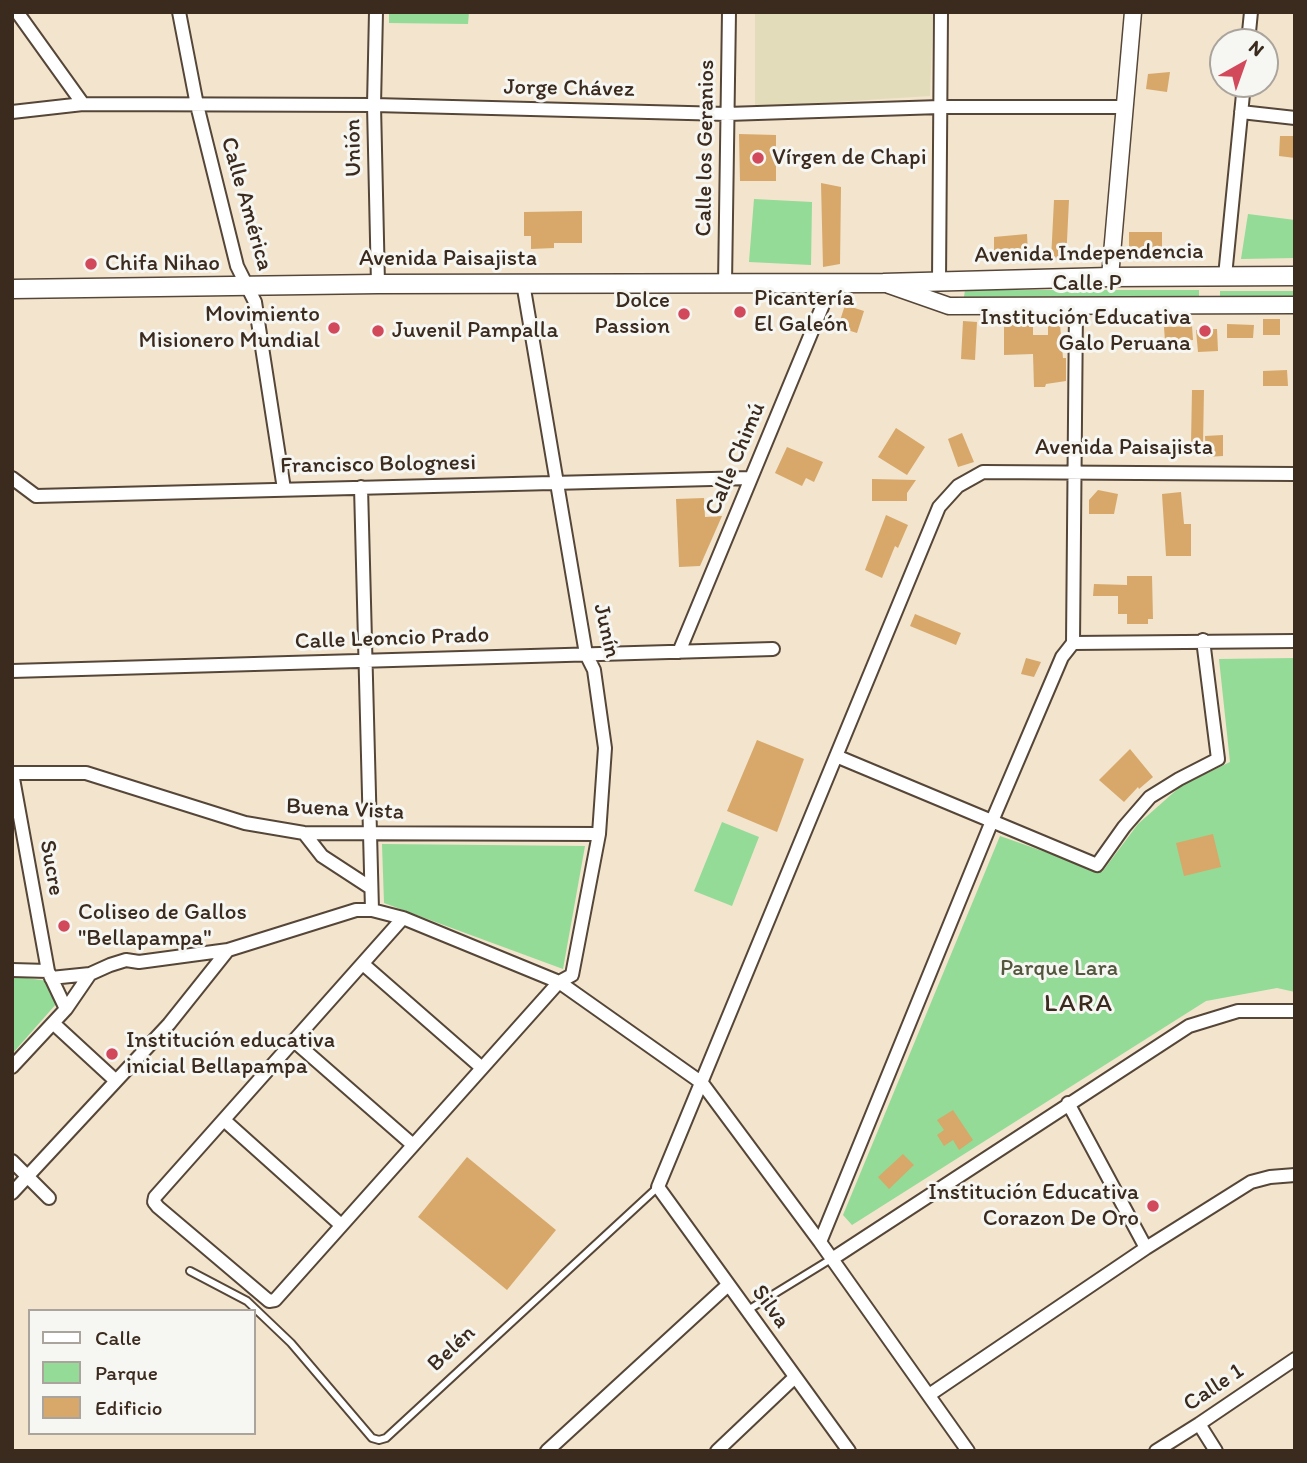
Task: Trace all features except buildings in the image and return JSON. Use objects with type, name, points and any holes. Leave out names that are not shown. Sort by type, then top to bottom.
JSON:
[{"type":"main road","name":"Avenida Independencia","points":[[883,283],[1110,277],[1295,276]]},
{"type":"main road","name":"Avenida Paisajista","points":[[12,289],[523,283],[883,283]]},
{"type":"street","points":[[17,12],[83,104]]},
{"type":"street","name":"Calle América","points":[[179,12],[197,105],[237,266],[255,302],[284,489]]},
{"type":"street","name":"Unión","points":[[376,12],[374,105],[378,284]]},
{"type":"street","name":"Calle los Geranios","points":[[725,284],[729,12]]},
{"type":"street","points":[[939,281],[941,12]]},
{"type":"street","points":[[1110,277],[1133,12]]},
{"type":"street","points":[[1226,276],[1242,98]]},
{"type":"street","name":"Jorge Chávez","points":[[12,112],[83,104],[374,105],[727,114],[940,107],[1124,107]]},
{"type":"street","points":[[1241,112],[1295,118]]},
{"type":"street","name":"Junín","points":[[523,283],[586,654],[594,670],[604,748],[599,834],[572,975],[559,982]]},
{"type":"street","name":"Calle Chimú","points":[[679,652],[832,283]]},
{"type":"street","name":"Calle P","points":[[883,283],[949,306],[1295,305]]},
{"type":"street","points":[[820,1242],[992,821],[1062,657],[1073,643],[1076,307]]},
{"type":"street","name":"Avenida Paisajista","points":[[958,486],[983,472],[1295,474]]},
{"type":"street","name":"Francisco Bolognesi","points":[[12,478],[36,496],[751,478]]},
{"type":"street","points":[[361,486],[372,910]]},
{"type":"street","name":"Belén","points":[[658,1187],[939,507],[958,486]]},
{"type":"street","points":[[836,757],[1097,865],[1150,797],[1218,759],[1203,640]]},
{"type":"street","points":[[1073,643],[1295,640]]},
{"type":"street","name":"Calle Leoncio Prado","points":[[12,671],[773,649]]},
{"type":"street","name":"Buena Vista","points":[[12,773],[86,773],[245,823],[304,833],[599,834]]},
{"type":"street","name":"Sucre","points":[[12,773],[50,974],[66,1009]]},
{"type":"street","points":[[304,833],[322,856],[371,888]]},
{"type":"street","points":[[12,970],[90,974],[125,960],[139,962],[228,950],[356,910],[372,910],[404,918],[559,982],[702,1083],[820,1242],[968,1451]]},
{"type":"street","points":[[404,918],[155,1197],[154,1202],[158,1207],[269,1301],[275,1300],[559,982]]},
{"type":"street","points":[[12,1193],[169,1024],[228,950]]},
{"type":"street","points":[[363,964],[482,1068]]},
{"type":"street","points":[[12,1067],[66,1009],[90,974]]},
{"type":"street","points":[[832,1259],[1189,1026],[1238,1012],[1295,1011]]},
{"type":"street","points":[[53,1023],[116,1081]]},
{"type":"street","points":[[294,1041],[413,1145]]},
{"type":"street","points":[[1068,1103],[1146,1248]]},
{"type":"street","points":[[224,1120],[341,1225]]},
{"type":"street","points":[[12,1161],[49,1198]]},
{"type":"street","points":[[929,1395],[1146,1248],[1251,1182],[1295,1175]]},
{"type":"street","name":"Silva","points":[[658,1187],[849,1451]]},
{"type":"street","points":[[547,1451],[729,1285]]},
{"type":"street","name":"Calle 1","points":[[1156,1451],[1295,1359]]},
{"type":"street","points":[[717,1451],[795,1377]]},
{"type":"street","points":[[1199,1424],[1216,1451]]},
{"type":"lane","name":"Belén","points":[[256,1310],[291,1343],[372,1438],[386,1438],[658,1187]]},
{"type":"lane","points":[[747,1311],[832,1259]]},
{"type":"lane","name":"Belén","points":[[190,1271],[247,1301],[255,1309]]},
{"type":"shaded area","points":[[755,12],[933,12],[930,96],[755,107]]},
{"type":"green space","points":[[389,12],[469,12],[468,24],[389,23]]},
{"type":"green space","points":[[754,199],[812,202],[811,265],[749,262]]},
{"type":"green space","points":[[1248,214],[1295,220],[1295,258],[1241,259]]},
{"type":"green space","points":[[965,290],[1199,290],[1199,297],[964,297]]},
{"type":"green space","points":[[1220,291],[1295,291],[1295,296],[1220,296]]},
{"type":"green space","name":"Parque Lara","points":[[1295,658],[1295,992],[1277,988],[1206,1001],[852,1225],[843,1215],[1000,836],[1102,872],[1138,824],[1181,786],[1230,762],[1219,659]]},
{"type":"green space","points":[[722,822],[759,837],[732,906],[694,891]]},
{"type":"green space","points":[[382,844],[585,846],[563,969],[384,903]]},
{"type":"green space","points":[[12,976],[48,981],[57,1003],[12,1054]]},
{"type":"place","name":"Vírgen de Chapi","points":[[758,158]]},
{"type":"place","name":"Chifa Nihao","points":[[91,264]]},
{"type":"place","name":"Picantería El Galeón","points":[[740,312]]},
{"type":"place","name":"Dolce Passion","points":[[684,314]]},
{"type":"place","name":"Movimiento Misionero Mundial","points":[[334,328]]},
{"type":"place","name":"Juvenil Pampalla","points":[[378,331]]},
{"type":"place","name":"Institución Educativa Galo Peruana","points":[[1205,331]]},
{"type":"place","name":"Coliseo de Gallos \"Bellapampa\"","points":[[64,926]]},
{"type":"place","name":"Institución educativa inicial Bellapampa","points":[[112,1054]]},
{"type":"place","name":"Institución Educativa Corazon De Oro","points":[[1153,1206]]},
{"type":"district","name":"LARA","points":[[1079,1004]]}]
